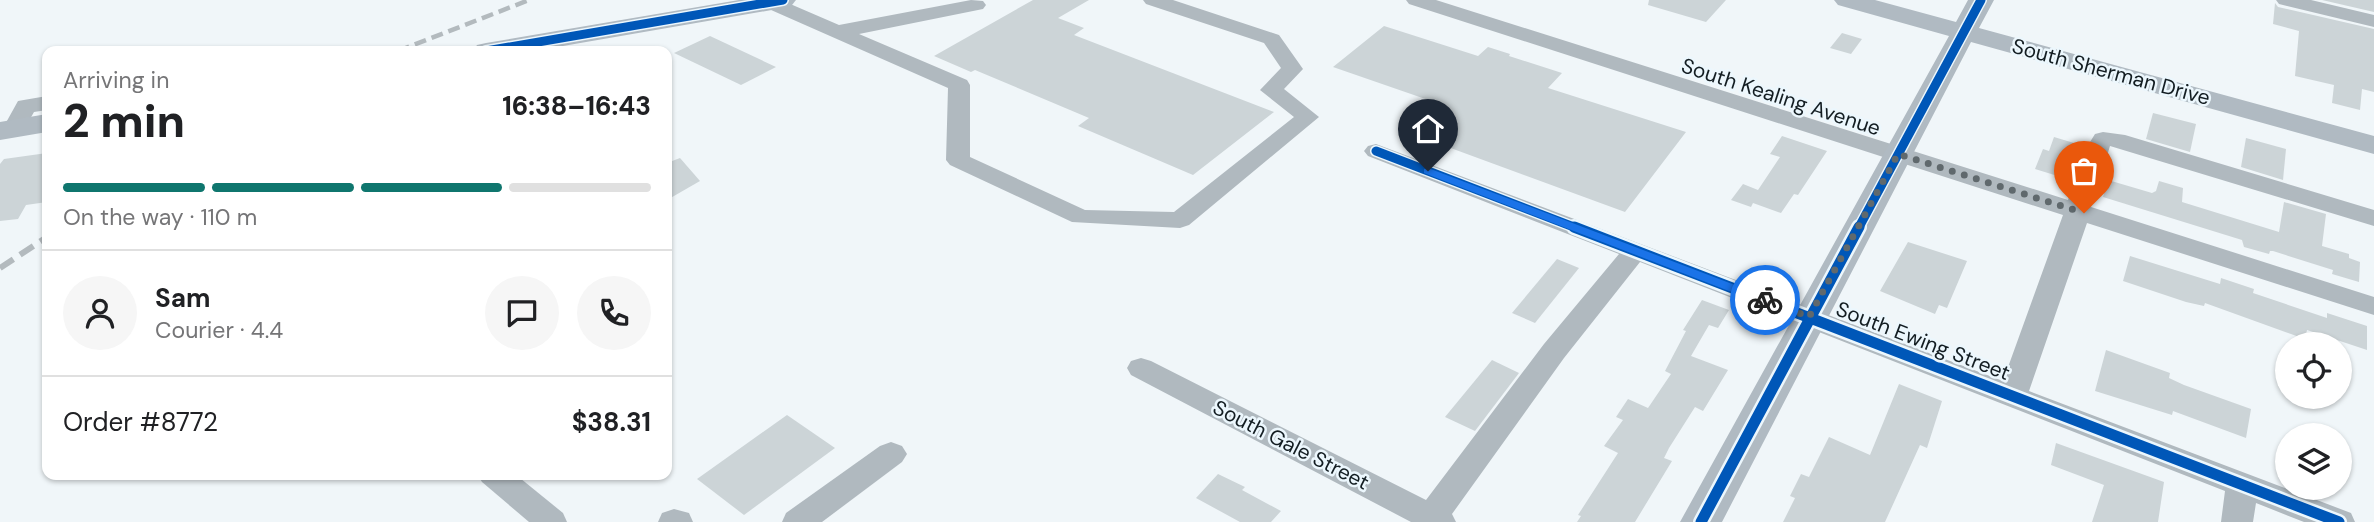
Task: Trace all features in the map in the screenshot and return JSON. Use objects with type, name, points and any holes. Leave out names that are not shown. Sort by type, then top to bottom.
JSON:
[{"type":"main road","name":"South Sherman Drive","points":[[1847,0],[2374,145]]},
{"type":"main road","points":[[1701,522],[1981,0]]},
{"type":"main road","points":[[515,46],[776,1]]},
{"type":"main road","points":[[7,130],[42,124]]},
{"type":"street","points":[[836,32],[975,2],[1001,0]]},
{"type":"street","points":[[776,1],[836,32],[959,85],[958,160],[1081,217],[1180,220],[1308,117],[1271,90],[1292,69],[1272,39],[1153,0]]},
{"type":"street","name":"South Kealing Avenue","points":[[1416,0],[2374,306]]},
{"type":"street","points":[[2286,0],[2374,21]]},
{"type":"street","points":[[7,130],[26,106],[42,104]]},
{"type":"street","points":[[2011,396],[2077,211],[2077,203],[2094,160],[2096,146],[2103,139],[2117,140],[2374,218]]},
{"type":"street","name":"South Ewing Street","points":[[1376,151],[2339,522]]},
{"type":"street","points":[[1433,520],[1546,361],[1635,251]]},
{"type":"street","name":"South Gale Street","points":[[1141,368],[1433,520]]},
{"type":"street","points":[[798,522],[891,454]]},
{"type":"street","points":[[500,480],[551,522]]},
{"type":"street","points":[[2237,522],[2242,485]]},
{"type":"building","points":[[1033,0],[1089,0],[1058,18],[1084,28],[1074,35],[1274,112],[1193,175],[1078,126],[1089,118],[975,70],[971,72],[934,56]]},
{"type":"building","points":[[1649,0],[1726,0],[1706,22],[1648,5]]},
{"type":"building","points":[[2322,0],[2374,0],[2374,12]]},
{"type":"building","points":[[2275,3],[2278,7],[2374,29],[2374,92],[2362,89],[2360,110],[2332,103],[2334,85],[2295,76],[2299,31],[2273,24]]},
{"type":"building","points":[[1384,26],[1478,56],[1488,47],[1510,54],[1509,56],[1562,73],[1548,88],[1686,132],[1625,212],[1437,143],[1458,122],[1427,112],[1437,103],[1333,67]]},
{"type":"building","points":[[1842,33],[1862,39],[1851,54],[1830,48]]},
{"type":"building","points":[[710,36],[776,67],[741,85],[674,53]]},
{"type":"building","points":[[2153,113],[2196,124],[2190,152],[2146,139]]},
{"type":"building","points":[[1782,136],[1827,151],[1798,195],[1794,194],[1781,213],[1753,203],[1751,207],[1731,200],[1743,184],[1758,190],[1780,157],[1770,154]]},
{"type":"building","points":[[2054,137],[2084,146],[2077,162],[2069,159],[2061,177],[2035,169],[2043,149],[2049,151]]},
{"type":"building","points":[[2246,138],[2286,149],[2283,180],[2241,167]]},
{"type":"building","points":[[42,154],[42,203],[26,205],[18,219],[0,221],[0,164],[4,159]]},
{"type":"building","points":[[680,158],[700,181],[672,197],[672,161]]},
{"type":"building","points":[[2108,180],[2152,193],[2156,191],[2159,181],[2183,188],[2182,202],[2279,232],[2284,202],[2326,214],[2322,246],[2349,254],[2349,258],[2360,262],[2359,282],[2332,274],[2333,270],[2273,251],[2269,254],[2244,247],[2242,240],[2103,197]]},
{"type":"building","points":[[1908,242],[1967,261],[1947,308],[1939,305],[1935,314],[1880,291]]},
{"type":"building","points":[[2130,256],[2220,284],[2221,278],[2254,289],[2253,293],[2327,318],[2327,313],[2367,326],[2367,350],[2352,345],[2352,332],[2286,332],[2205,303],[2204,306],[2186,302],[2123,281]]},
{"type":"building","points":[[1557,259],[1579,268],[1535,323],[1512,313]]},
{"type":"building","points":[[1702,300],[1729,310],[1718,328],[1709,325],[1691,356],[1728,370],[1703,411],[1695,407],[1669,448],[1664,458],[1672,461],[1635,522],[1577,522],[1581,516],[1578,515],[1618,453],[1604,446],[1623,420],[1616,417],[1628,399],[1648,408],[1671,374],[1665,371],[1686,331],[1683,330]]},
{"type":"building","points":[[2106,350],[2170,373],[2169,378],[2184,385],[2251,409],[2246,438],[2173,411],[2172,415],[2095,391]]},
{"type":"building","points":[[1492,360],[1519,373],[1475,431],[1445,417]]},
{"type":"building","points":[[1899,384],[1942,401],[1927,448],[1920,445],[1885,522],[1783,522],[1795,498],[1790,496],[1801,474],[1809,477],[1829,437],[1870,455]]},
{"type":"building","points":[[787,415],[835,448],[744,515],[697,479]]},
{"type":"building","points":[[2056,443],[2164,482],[2158,522],[2092,522],[2104,485],[2051,465]]},
{"type":"building","points":[[1218,474],[1245,487],[1242,490],[1281,511],[1271,522],[1240,522],[1196,498]]},
{"type":"railway","points":[[411,46],[529,0]]},
{"type":"railway","points":[[0,268],[42,240]]},
{"type":"cycle path","points":[[515,46],[783,0]]},
{"type":"cycle path","points":[[1701,522],[1981,0]]},
{"type":"cycle path","points":[[1376,151],[2339,522]]},
{"type":"way so far","points":[[1765,300],[1809,317],[1898,154],[2084,213]]},
{"type":"route","points":[[1428,171],[1765,300]]}]
